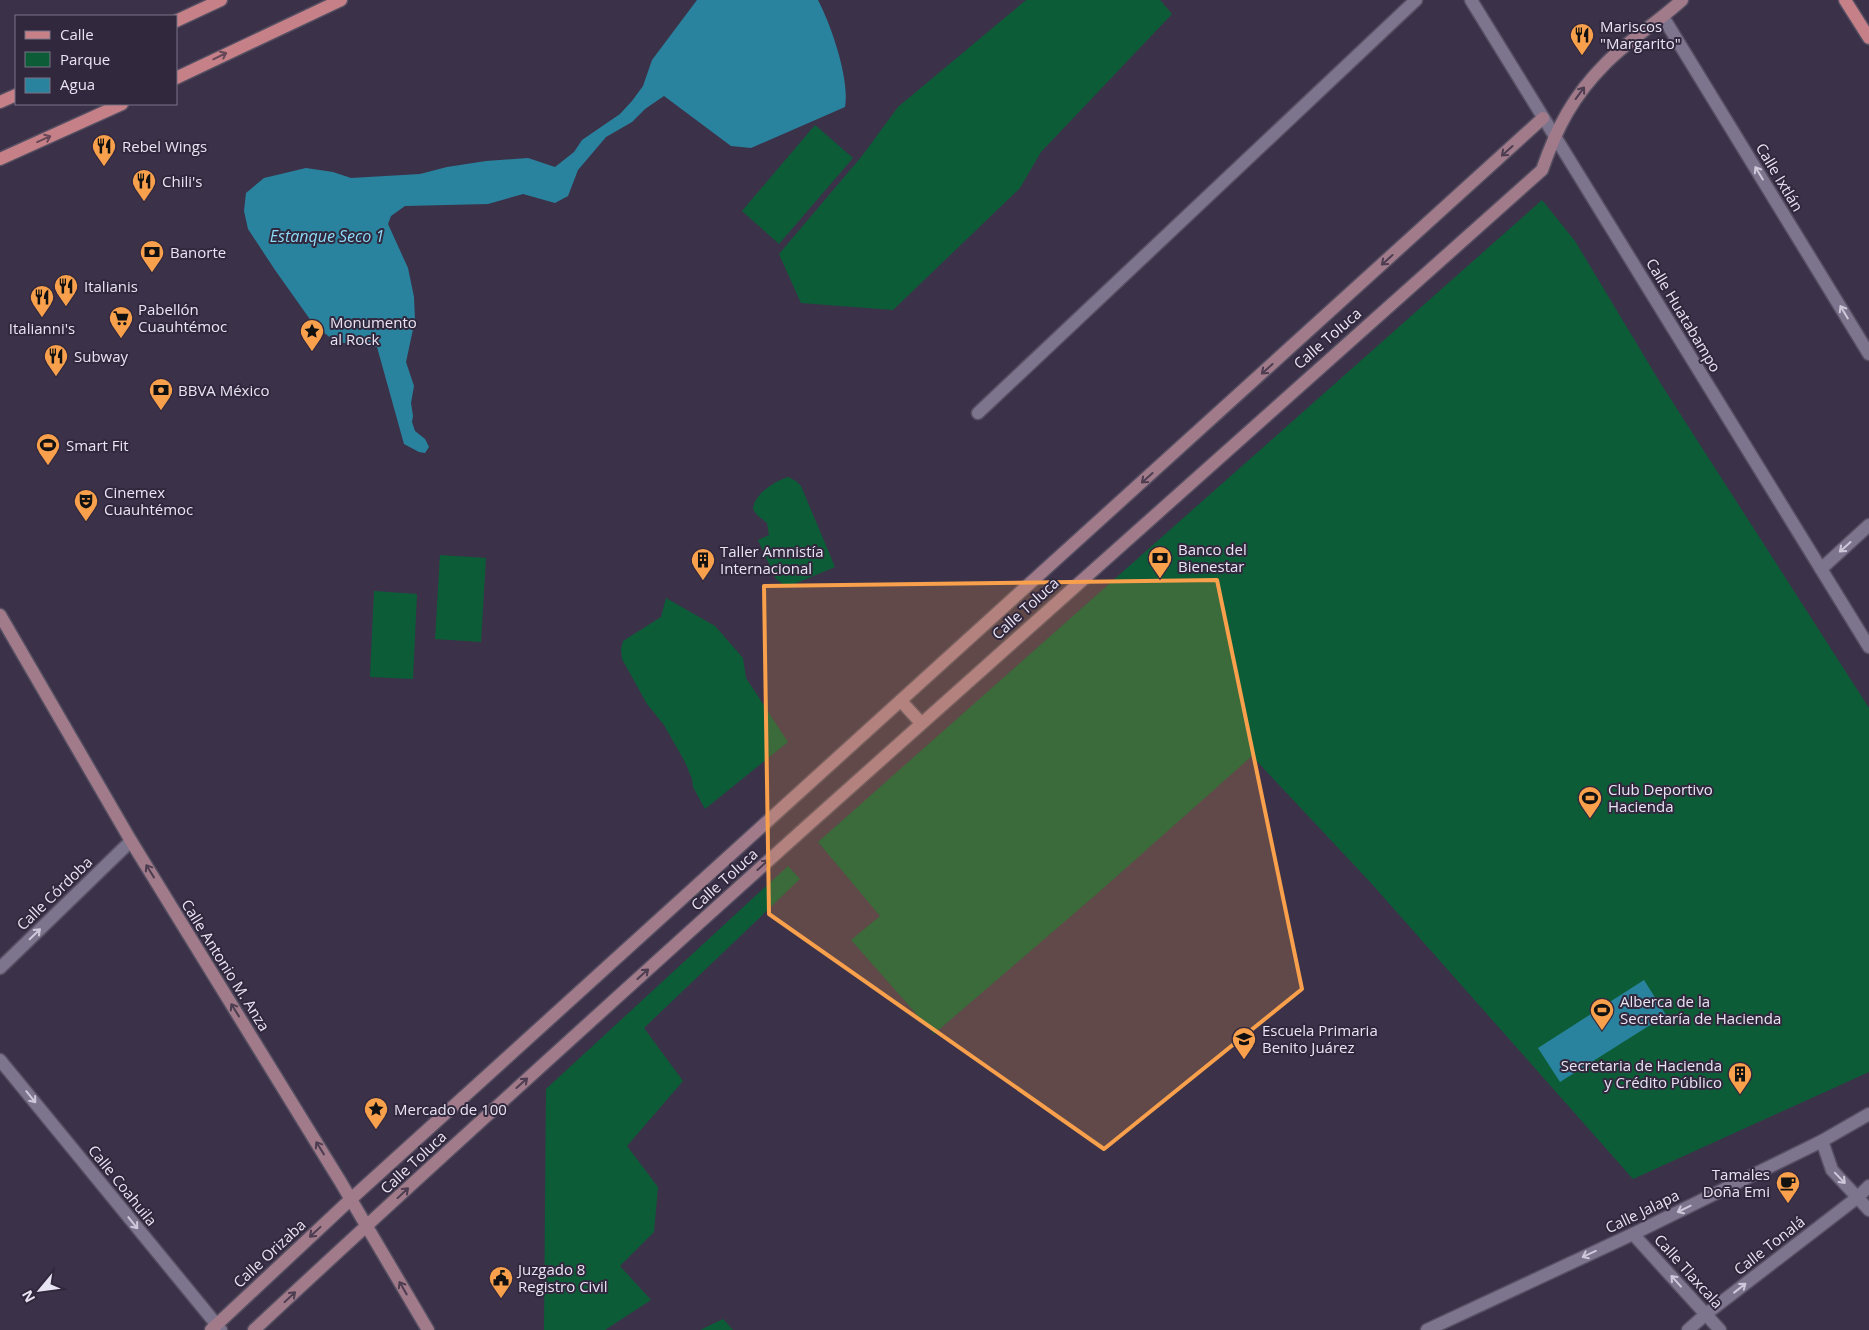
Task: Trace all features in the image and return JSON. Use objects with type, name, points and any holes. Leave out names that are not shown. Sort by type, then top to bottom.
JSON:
[{"type":"main road","points":[[178,20],[222,0]]},
{"type":"main road","points":[[178,77],[341,0]]},
{"type":"main road","points":[[1845,0],[1869,38]]},
{"type":"main road","points":[[0,102],[15,95]]},
{"type":"main road","points":[[0,159],[120,105]]},
{"type":"street","points":[[978,413],[1416,0]]},
{"type":"street","name":"Calle Huatabampo","points":[[1471,0],[1869,647]]},
{"type":"street","name":"Calle Toluca","points":[[366,1225],[1155,512],[1542,170],[1555,135],[1579,93],[1606,63],[1664,17],[1682,0]]},
{"type":"street","name":"Calle Ixtlán","points":[[1664,17],[1869,354]]},
{"type":"street","name":"Calle Toluca","points":[[351,1199],[1544,118]]},
{"type":"street","points":[[1821,570],[1869,526]]},
{"type":"street","name":"Calle Antonio M. Anza","points":[[0,615],[131,841],[351,1199],[428,1330]]},
{"type":"street","points":[[901,701],[921,723]]},
{"type":"street","name":"Calle Córdoba","points":[[0,968],[131,841]]},
{"type":"street","name":"Calle Coahuila","points":[[0,1060],[216,1328]]},
{"type":"street","name":"Calle Jalapa","points":[[1426,1330],[1633,1234],[1822,1141],[1869,1114]]},
{"type":"street","points":[[1822,1141],[1832,1170],[1869,1210]]},
{"type":"street","name":"Calle Tonalá","points":[[1688,1330],[1706,1314],[1858,1197],[1869,1186]]},
{"type":"street","name":"Calle Orizaba","points":[[216,1328],[351,1199]]},
{"type":"street","points":[[254,1330],[366,1225]]},
{"type":"street","name":"Calle Tlaxcala","points":[[1633,1234],[1720,1330]]},
{"type":"highlighted area","points":[[1217,580],[1302,989],[1104,1149],[769,914],[764,586]]},
{"type":"green space","points":[[1026,0],[1160,0],[1172,14],[1041,152],[1020,188],[893,310],[801,303],[779,254],[862,156],[898,107]]},
{"type":"green space","points":[[815,125],[853,158],[779,244],[742,211]]},
{"type":"green space","points":[[1542,200],[1575,241],[1661,384],[1869,708],[1869,1072],[1633,1179],[1371,883],[1252,756],[1099,892],[934,1034],[851,940],[880,916],[818,842]]},
{"type":"green space","points":[[788,477],[801,486],[835,567],[787,587],[776,579],[758,540],[769,535],[767,523],[753,509],[754,503],[761,493],[771,485]]},
{"type":"green space","points":[[440,555],[486,558],[481,642],[435,639]]},
{"type":"green space","points":[[374,591],[417,594],[413,679],[370,677]]},
{"type":"green space","points":[[666,598],[715,626],[743,658],[746,678],[788,742],[705,809],[693,787],[685,762],[664,725],[647,704],[622,659],[621,649],[623,641],[661,617]]},
{"type":"green space","points":[[788,866],[800,879],[644,1028],[683,1081],[627,1146],[658,1187],[654,1232],[620,1266],[651,1300],[605,1330],[544,1330],[546,1089]]},
{"type":"green space","points":[[723,1319],[733,1330],[700,1330]]},
{"type":"water","name":"Estanque Seco 1","points":[[697,0],[818,0],[834,37],[842,67],[846,95],[845,107],[751,148],[731,146],[664,96],[645,109],[632,122],[606,137],[578,170],[568,196],[555,203],[523,194],[488,204],[405,206],[391,216],[388,224],[408,268],[414,297],[415,320],[406,362],[414,386],[411,403],[412,422],[415,431],[425,439],[429,447],[425,453],[404,444],[377,347],[336,342],[314,325],[248,229],[244,211],[246,193],[264,178],[306,168],[333,172],[351,178],[420,174],[447,167],[486,161],[528,158],[555,167],[574,152],[582,140],[620,114],[632,101],[643,86],[652,60]]},
{"type":"water","name":"Alberca de la Secretaría de Hacienda","points":[[1644,980],[1666,1015],[1560,1082],[1538,1048]]},
{"type":"place","name":"Mariscos \"Margarito\"","points":[[1582,56]]},
{"type":"place","name":"Rebel Wings","points":[[104,167]]},
{"type":"place","name":"Chili's","points":[[144,202]]},
{"type":"place","name":"Banorte","points":[[152,273]]},
{"type":"place","name":"Italianis","points":[[66,307]]},
{"type":"place","name":"Italianni's","points":[[42,318]]},
{"type":"place","name":"Pabellón Cuauhtémoc","points":[[121,339]]},
{"type":"place","name":"Monumento al Rock","points":[[312,352]]},
{"type":"place","name":"Subway","points":[[56,377]]},
{"type":"place","name":"BBVA México","points":[[161,411]]},
{"type":"place","name":"Smart Fit","points":[[48,466]]},
{"type":"place","name":"Cinemex Cuauhtémoc","points":[[86,522]]},
{"type":"place","name":"Banco del Bienestar","points":[[1160,579]]},
{"type":"place","name":"Taller Amnistía Internacional","points":[[703,581]]},
{"type":"place","name":"Club Deportivo Hacienda","points":[[1590,819]]},
{"type":"place","name":"Alberca de la Secretaría de Hacienda","points":[[1602,1031]]},
{"type":"place","name":"Escuela Primaria Benito Juárez","points":[[1244,1060]]},
{"type":"place","name":"Secretaria de Hacienda y Crédito Público","points":[[1740,1095]]},
{"type":"place","name":"Mercado de 100","points":[[376,1130]]},
{"type":"place","name":"Tamales Doña Emi","points":[[1788,1204]]},
{"type":"place","name":"Juzgado 8 Registro Civil","points":[[501,1299]]}]
